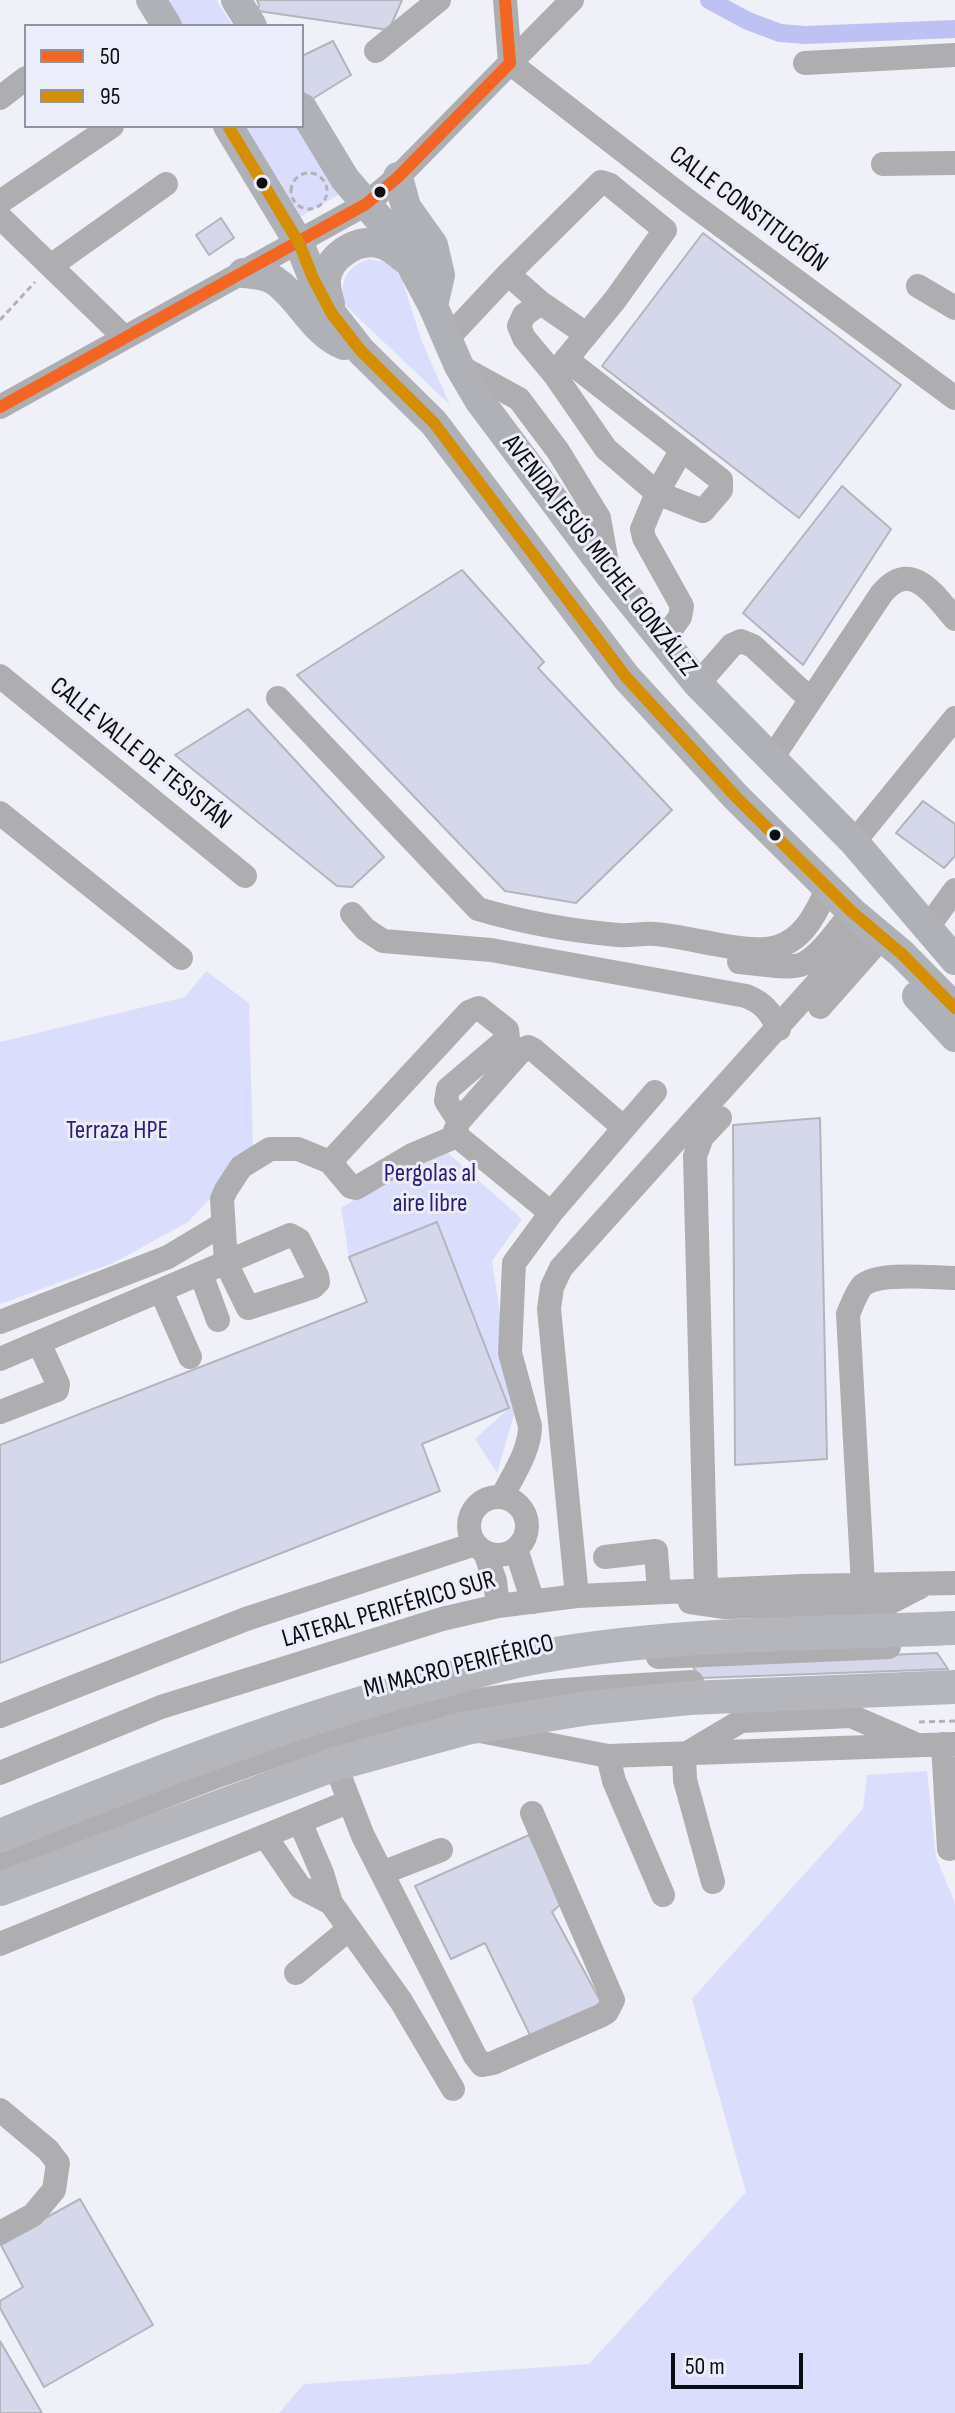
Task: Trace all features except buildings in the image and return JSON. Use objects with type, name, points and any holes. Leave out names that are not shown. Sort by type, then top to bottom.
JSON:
[{"type":"highway","points":[[0,1836],[188,1760],[282,1728],[394,1693],[526,1659],[651,1641],[955,1628]]},
{"type":"highway","points":[[3,1883],[335,1764],[466,1728],[589,1708],[689,1698],[955,1687]]},
{"type":"main road","points":[[151,0],[166,24]]},
{"type":"main road","points":[[236,0],[251,24]]},
{"type":"main road","name":"AVENIDA JESÚS MICHEL GONZÁLEZ","points":[[304,111],[345,179],[392,234],[410,263],[479,400],[609,574],[698,684],[854,842],[955,960]]},
{"type":"main road","name":"AVENIDA JESÚS MICHEL GONZÁLEZ","points":[[229,128],[299,243],[332,314],[361,351],[434,423],[626,677],[736,797],[828,888],[863,930],[902,954],[955,1008]]},
{"type":"main road","points":[[398,177],[406,207],[433,245],[440,275],[433,306]]},
{"type":"main road","points":[[332,314],[326,276],[333,261],[345,250],[360,243],[377,242],[391,248],[410,263]]},
{"type":"main road","points":[[243,273],[271,278],[292,295],[308,317],[333,341],[361,351]]},
{"type":"main road","points":[[885,877],[946,925]]},
{"type":"main road","points":[[863,930],[889,966],[955,1037]]},
{"type":"street","points":[[376,51],[439,0]]},
{"type":"street","points":[[505,0],[510,63]]},
{"type":"street","points":[[0,407],[366,204],[398,177],[572,0]]},
{"type":"street","points":[[805,63],[955,55]]},
{"type":"street","name":"CALLE CONSTITUCIÓN","points":[[510,63],[688,201],[955,398]]},
{"type":"street","points":[[0,98],[24,80]]},
{"type":"street","points":[[0,202],[109,128]]},
{"type":"street","points":[[883,164],[955,163]]},
{"type":"street","points":[[453,352],[508,274],[601,182],[610,185],[665,230]]},
{"type":"street","points":[[52,265],[166,184]]},
{"type":"street","points":[[560,367],[615,300],[688,201]]},
{"type":"street","points":[[5,229],[52,265],[124,337]]},
{"type":"street","points":[[508,274],[541,303],[586,334]]},
{"type":"street","points":[[918,286],[955,308]]},
{"type":"street","points":[[541,303],[524,315],[519,326],[524,338],[560,367],[721,480],[721,490],[701,511],[657,493],[606,449],[560,367]]},
{"type":"street","points":[[662,642],[680,617],[682,606],[648,546],[642,529],[657,493],[681,451]]},
{"type":"street","points":[[772,758],[882,593],[894,581],[908,578],[918,581],[955,619]]},
{"type":"street","points":[[698,684],[732,645],[741,641],[753,646],[810,699]]},
{"type":"street","name":"CALLE VALLE DE TESISTÁN","points":[[0,676],[245,876]]},
{"type":"street","points":[[278,698],[478,909],[620,936],[664,950],[731,961],[792,966],[803,964],[815,954],[863,930]]},
{"type":"street","points":[[854,842],[955,718]]},
{"type":"street","points":[[0,813],[181,958]]},
{"type":"street","points":[[620,936],[655,934],[739,947],[777,947],[799,936],[808,926],[828,888]]},
{"type":"street","points":[[946,925],[955,890]]},
{"type":"street","points":[[352,914],[365,929],[383,941],[491,950],[746,996],[768,1008],[779,1029]]},
{"type":"street","points":[[577,1596],[549,1309],[552,1287],[561,1268],[779,1029],[863,930]]},
{"type":"street","points":[[706,1590],[697,1147],[863,930]]},
{"type":"street","points":[[330,1162],[469,1012],[479,1008],[507,1030],[508,1038],[448,1089],[446,1101],[458,1128],[551,1213]]},
{"type":"street","points":[[0,1359],[226,1263],[222,1199],[241,1167],[255,1157],[270,1149],[298,1149],[330,1162],[351,1187],[356,1188],[458,1128],[521,1051],[528,1047],[624,1128]]},
{"type":"street","points":[[502,1497],[530,1436],[510,1353],[512,1269],[520,1252],[551,1213],[655,1092]]},
{"type":"street","points":[[0,1322],[168,1257],[223,1224]]},
{"type":"street","points":[[201,1274],[218,1320]]},
{"type":"street","points":[[863,1585],[848,1314],[861,1288],[871,1280],[955,1278]]},
{"type":"street","points":[[161,1291],[190,1357]]},
{"type":"street","points":[[0,1412],[57,1390],[58,1384],[39,1343]]},
{"type":"street","points":[[0,1716],[246,1619],[480,1548],[502,1555],[516,1549],[525,1537],[527,1521],[523,1510],[515,1502],[502,1497],[488,1498],[472,1511],[469,1525],[480,1548],[495,1581],[498,1606]]},
{"type":"street","points":[[516,1549],[533,1602]]},
{"type":"street","points":[[605,1557],[656,1551],[648,1593],[725,1607],[887,1604],[926,1584]]},
{"type":"street","name":"LATERAL PERIFÉRICO SUR","points":[[0,1773],[161,1707],[442,1619],[498,1606],[577,1596],[955,1583]]},
{"type":"street","name":"MI MACRO PERIFÉRICO","points":[[0,1852],[166,1783],[322,1731],[532,1674],[647,1658],[955,1644]]},
{"type":"street","name":"MI MACRO PERIFÉRICO","points":[[3,1883],[179,1790],[323,1739],[441,1708],[536,1692],[702,1681],[955,1673]]},
{"type":"street","points":[[466,1728],[608,1756],[949,1744],[949,1849]]},
{"type":"street","points":[[684,1755],[685,1780],[713,1882]]},
{"type":"street","points":[[608,1756],[614,1781],[663,1895]]},
{"type":"street","points":[[335,1764],[348,1802],[382,1873],[482,2065],[600,2016],[607,2012],[613,2000],[532,1813]]},
{"type":"street","points":[[0,1944],[348,1802]]},
{"type":"street","points":[[300,1822],[331,1903],[401,2001],[453,2089]]},
{"type":"street","points":[[265,1836],[300,1887],[331,1903]]},
{"type":"street","points":[[382,1873],[441,1850]]},
{"type":"street","points":[[296,1973],[349,1929]]},
{"type":"street","points":[[0,2110],[48,2150],[58,2163],[54,2190],[33,2215],[0,2233]]},
{"type":"path","points":[[311,173],[326,183],[327,195],[325,201],[309,209],[295,202],[292,191],[296,180],[311,173]]},
{"type":"path","points":[[0,320],[52,265]]},
{"type":"green space","points":[[162,0],[216,0],[232,24],[177,24]]},
{"type":"green space","points":[[243,128],[299,128],[342,193],[300,217]]},
{"type":"green space","points":[[370,259],[389,263],[402,279],[422,342],[450,405],[345,305],[343,289],[346,276],[355,265]]},
{"type":"green space","name":"Terraza HPE","points":[[206,971],[249,1003],[253,1153],[188,1222],[113,1263],[0,1304],[0,1042],[185,997]]},
{"type":"green space","name":"Pergolas al aire libre","points":[[441,1147],[522,1219],[492,1261],[515,1411],[497,1473],[475,1439],[509,1408],[438,1223],[349,1257],[341,1208]]},
{"type":"green space","points":[[927,1771],[936,1857],[955,1903],[955,2413],[279,2413],[304,2384],[589,2364],[746,2192],[692,1999],[863,1809],[867,1775]]},
{"type":"waterway","points":[[709,0],[748,21],[780,33],[805,35],[955,29]]},
{"type":"transit line","name":"50","points":[[0,407],[366,204],[398,177],[510,63],[505,0]]},
{"type":"transit line","name":"95","points":[[229,128],[299,243],[332,314],[361,351],[434,423],[626,677],[736,797],[955,1008]]}]
